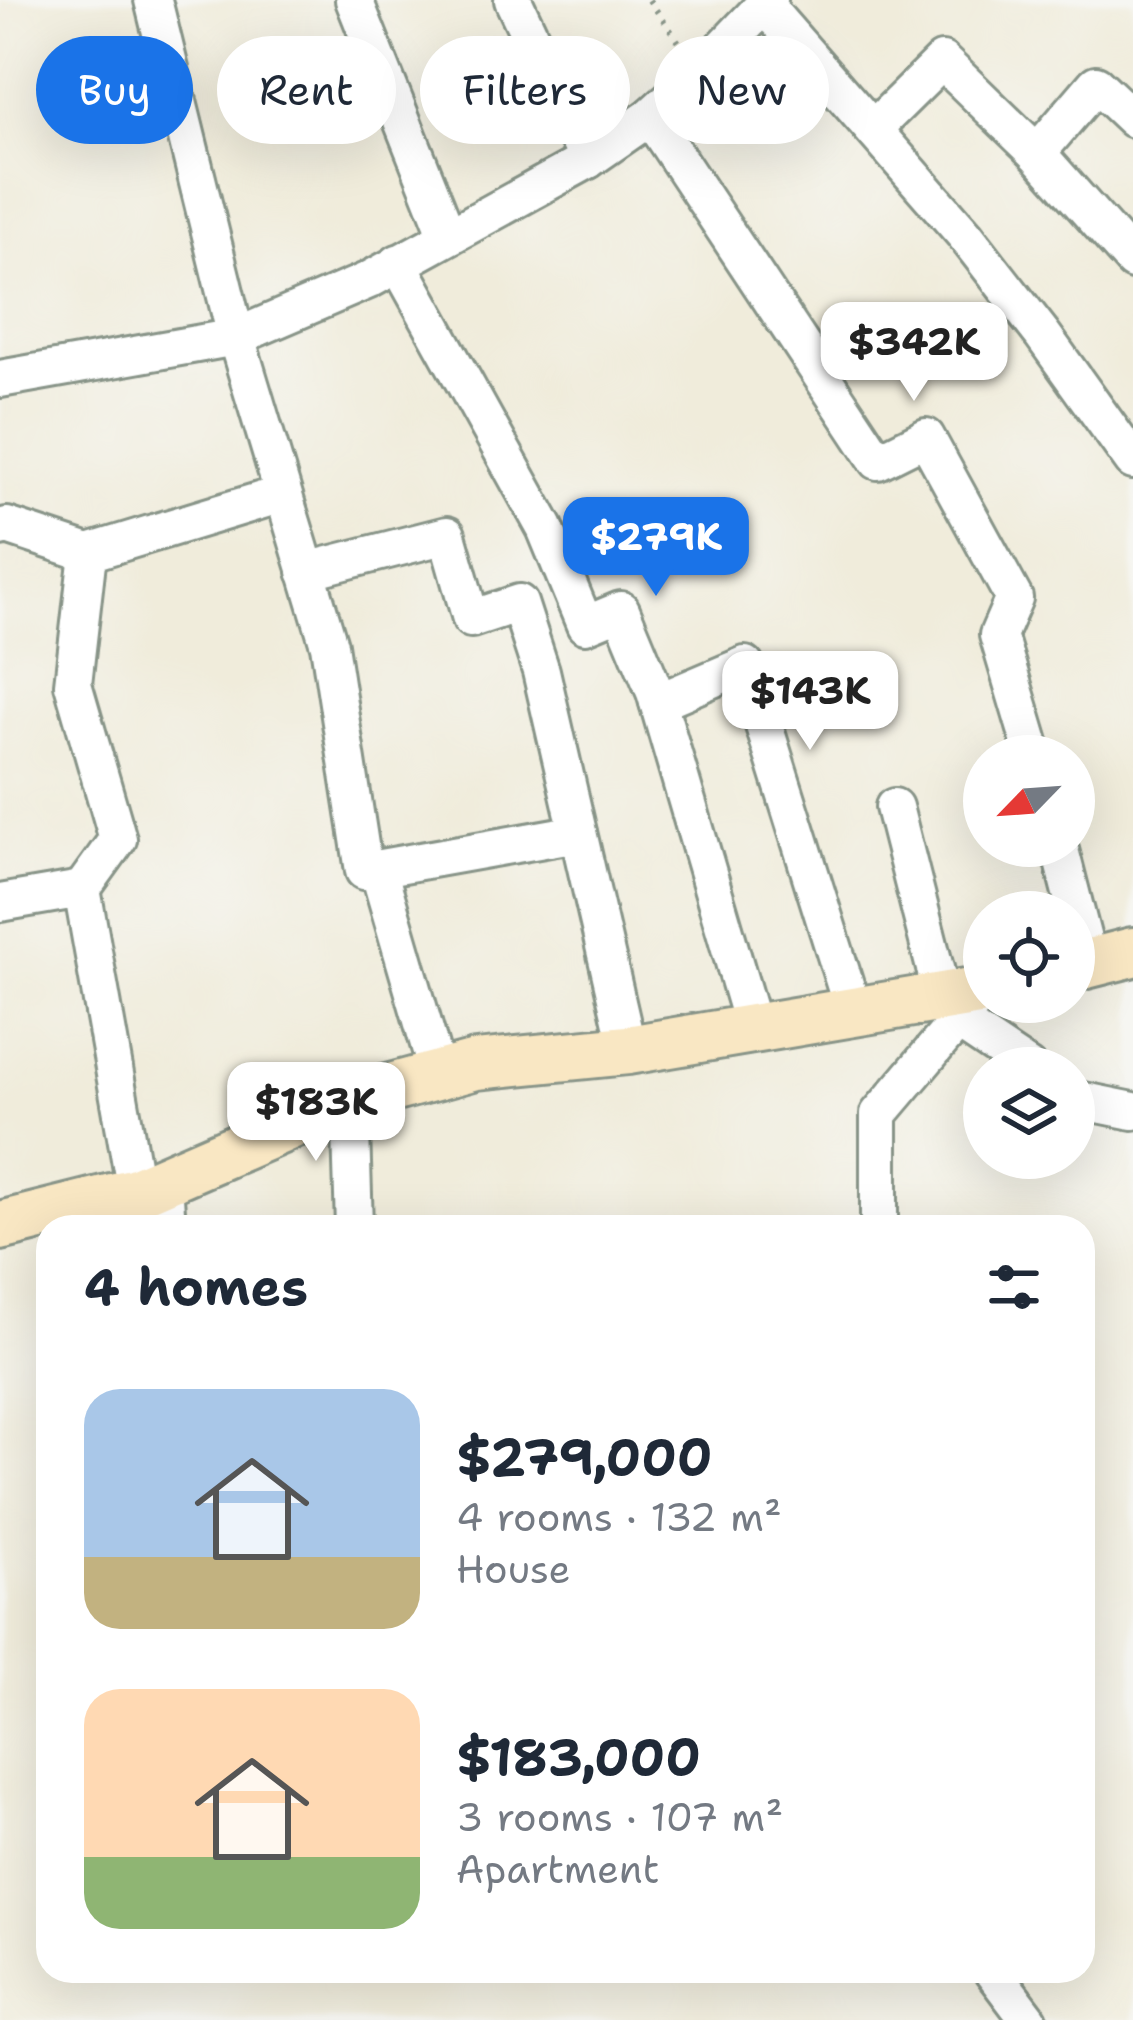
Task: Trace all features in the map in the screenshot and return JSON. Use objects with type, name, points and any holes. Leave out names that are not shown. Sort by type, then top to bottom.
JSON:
[{"type":"street","points":[[153,0],[236,337],[329,645],[364,872],[578,833]]},
{"type":"street","points":[[354,0],[448,236]]},
{"type":"street","points":[[513,0],[588,160]]},
{"type":"street","points":[[734,36],[766,3],[1042,334],[1133,461]]},
{"type":"street","points":[[874,128],[942,61],[1037,153],[1133,261]]},
{"type":"street","points":[[1037,153],[1096,84],[1133,119]]},
{"type":"street","points":[[0,379],[236,337],[370,280],[588,160],[654,113]]},
{"type":"street","points":[[650,117],[878,461],[926,437],[1014,598],[998,635],[1028,735]]},
{"type":"street","points":[[398,263],[545,528],[585,625],[621,610],[658,702],[753,1027]]},
{"type":"street","points":[[0,528],[7,526],[88,554],[282,494]]},
{"type":"street","points":[[306,571],[447,535],[471,619],[519,603],[541,671],[628,1050]]},
{"type":"street","points":[[0,903],[82,889],[118,838],[74,684],[88,554]]},
{"type":"street","points":[[658,702],[745,665],[853,1010]]},
{"type":"street","points":[[894,807],[963,988]]},
{"type":"street","points":[[1066,867],[1099,960]]},
{"type":"street","points":[[377,869],[438,1075]]},
{"type":"street","points":[[82,889],[155,1200]]},
{"type":"street","points":[[66,1215],[155,1200],[350,1099],[476,1065],[628,1050],[853,1010],[963,999]]},
{"type":"street","points":[[879,1215],[879,1114],[963,1004]]},
{"type":"street","points":[[988,1023],[1009,1047]]},
{"type":"street","points":[[350,1099],[354,1215]]},
{"type":"street","points":[[1095,1103],[1133,1111]]},
{"type":"street","points":[[0,1226],[36,1220]]},
{"type":"street","points":[[1001,1983],[1029,2020]]},
{"type":"path","points":[[650,0],[675,36]]}]
